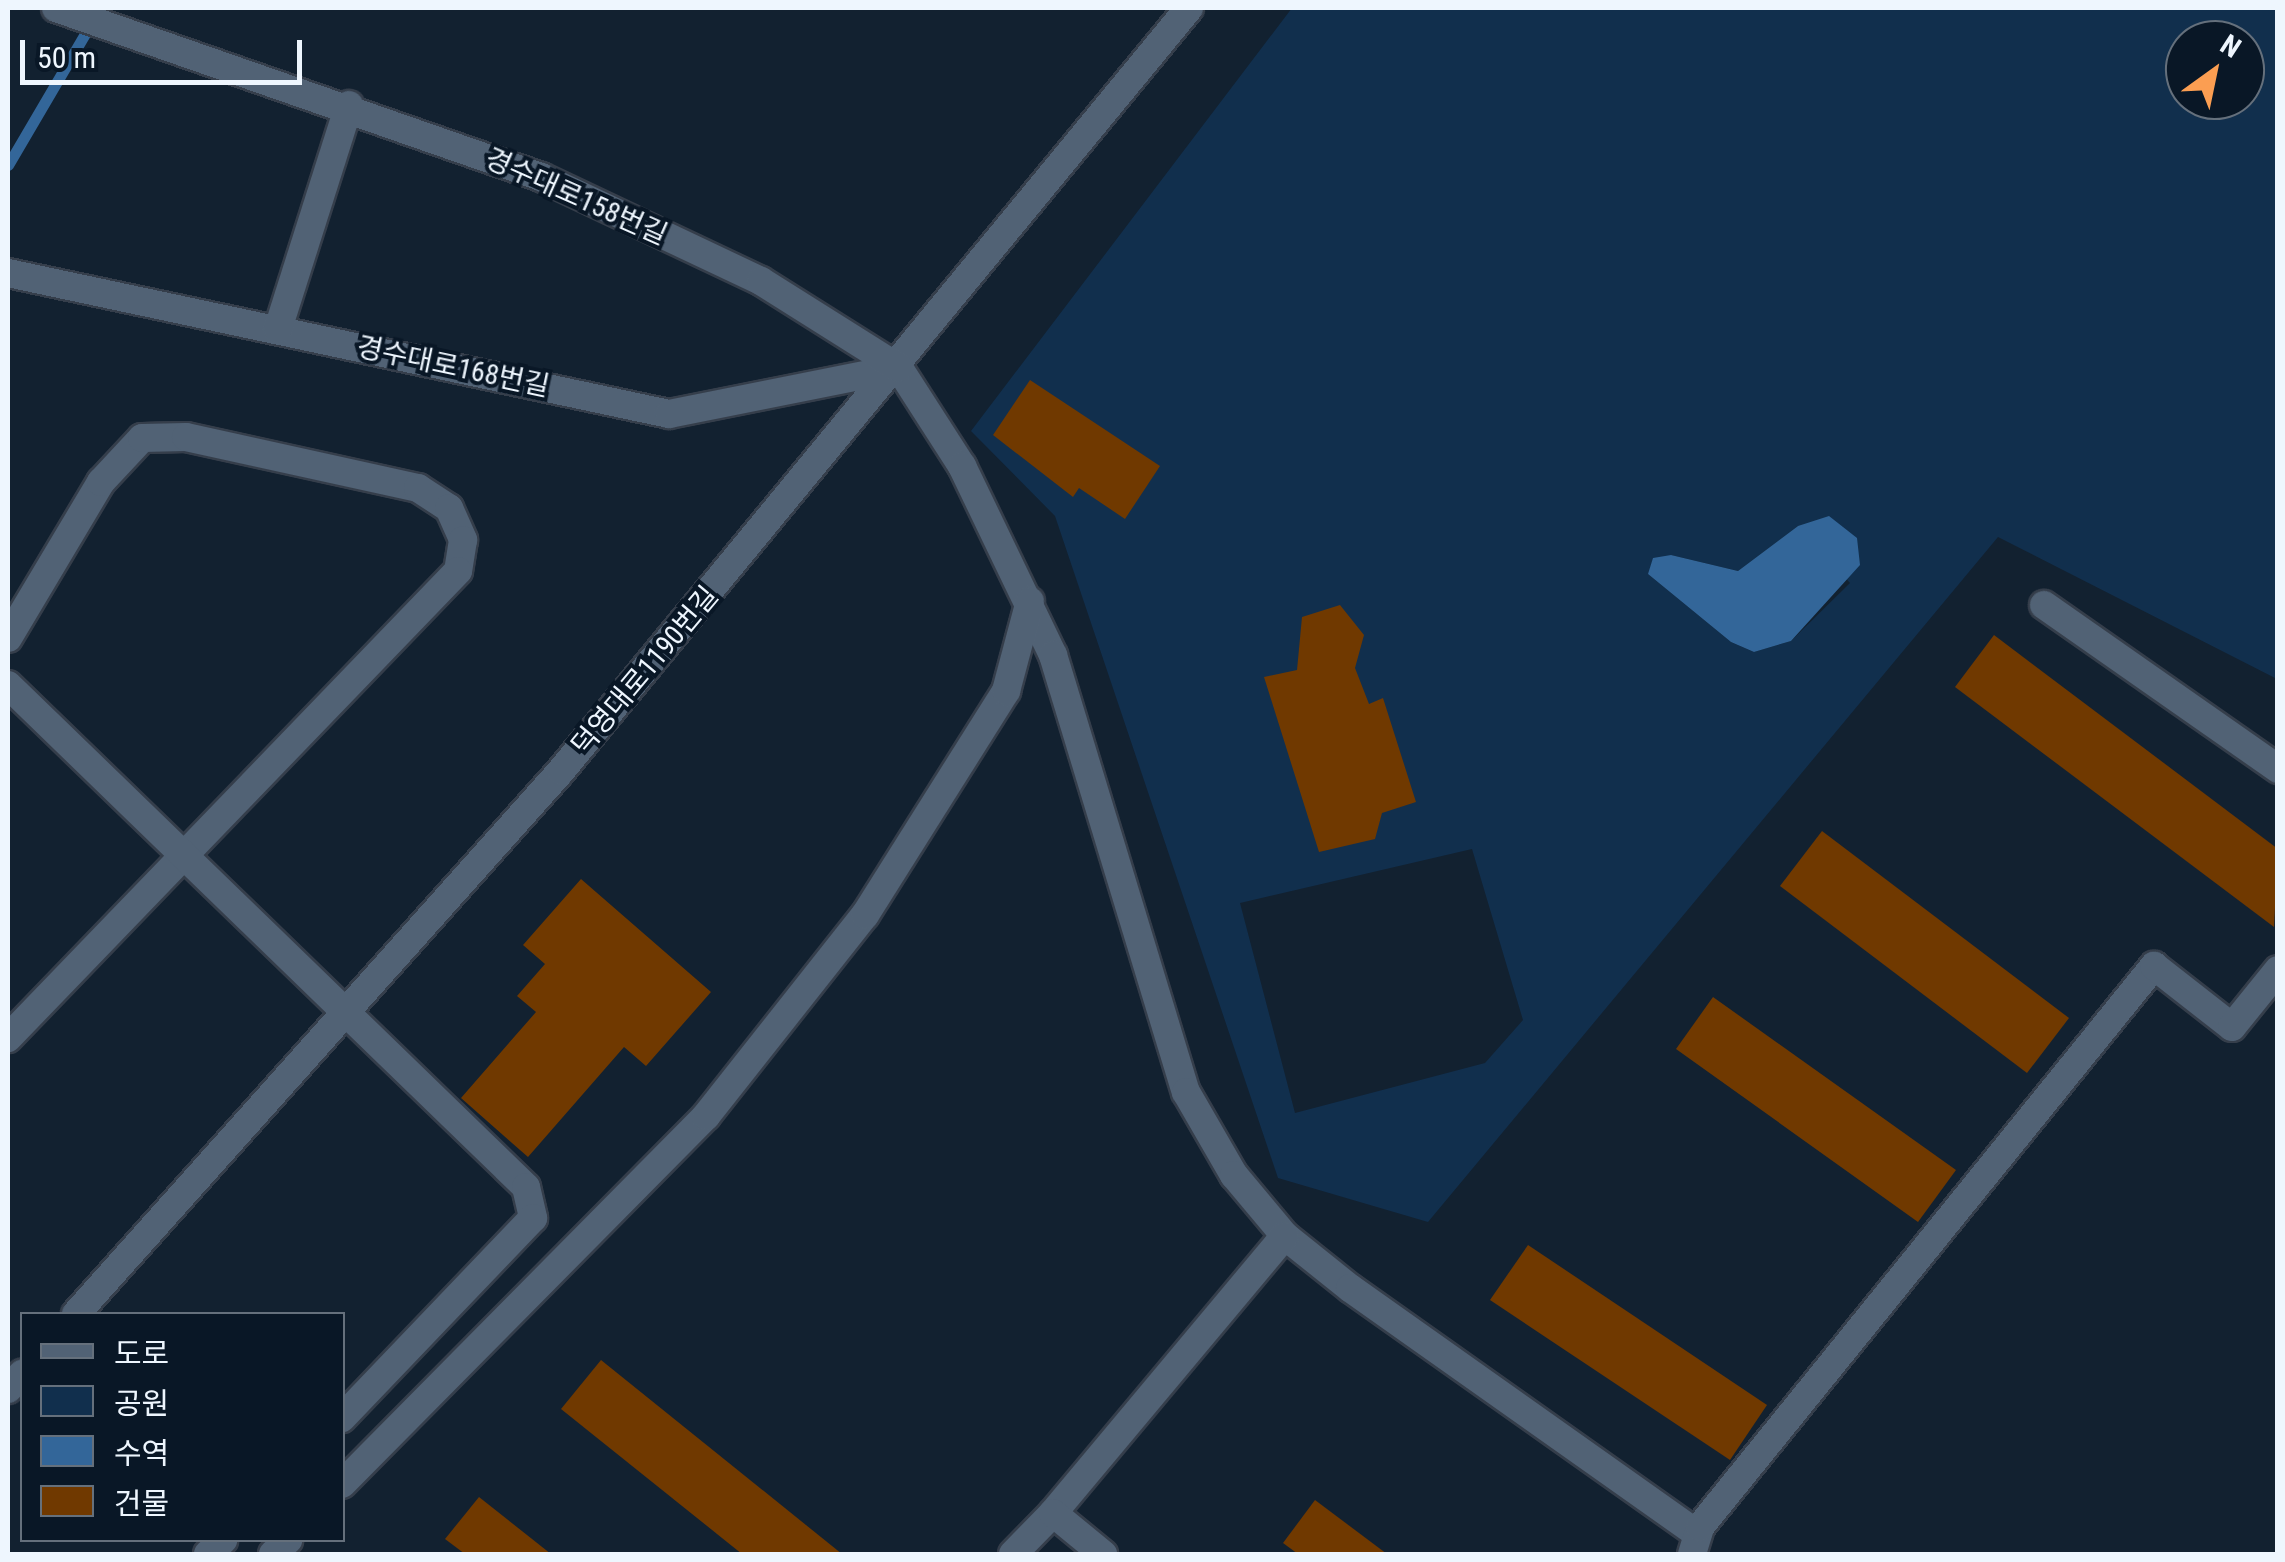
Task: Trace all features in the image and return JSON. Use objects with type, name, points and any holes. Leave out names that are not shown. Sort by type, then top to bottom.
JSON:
[{"type":"street","name":"경수대로158번길","points":[[56,8],[349,105],[542,176],[761,281],[899,368]]},
{"type":"street","name":"덕영대로1190번길","points":[[78,1312],[344,1015],[899,368],[1189,8]]},
{"type":"street","points":[[278,329],[349,105]]},
{"type":"street","name":"경수대로168번길","points":[[8,273],[669,414],[899,368]]},
{"type":"street","points":[[899,368],[962,466],[1030,600],[1186,1092],[1285,1236],[1695,1544],[2154,966],[2232,1027],[2278,970]]},
{"type":"street","points":[[8,638],[101,482],[142,438],[186,437],[418,488],[449,508],[463,540],[458,571],[8,1038]]},
{"type":"street","points":[[345,1481],[706,1116],[864,915],[1006,691],[1030,600]]},
{"type":"street","points":[[2044,605],[2278,769]]},
{"type":"street","points":[[8,685],[344,1015],[526,1187],[533,1218],[345,1415]]},
{"type":"street","points":[[1013,1554],[1053,1513],[1285,1236]]},
{"type":"street","points":[[1053,1513],[1103,1554]]},
{"type":"green space","points":[[1292,8],[2277,8],[2277,679],[1998,537],[1428,1222],[1278,1178],[1055,516],[971,431]],"holes":[[[1798,526],[1850,583],[1791,641],[1754,652],[1731,642],[1648,574],[1671,555],[1738,571]],[[1472,849],[1523,1020],[1485,1063],[1295,1113],[1240,903]]]},
{"type":"water","points":[[1829,516],[1857,538],[1860,565],[1791,641],[1754,652],[1731,642],[1648,574],[1653,558],[1671,555],[1738,571],[1798,526]]},
{"type":"building","points":[[1030,380],[1160,466],[1125,519],[1079,488],[1073,497],[993,435]]},
{"type":"building","points":[[1340,605],[1364,635],[1355,668],[1369,704],[1383,698],[1416,802],[1382,813],[1375,839],[1319,852],[1264,677],[1297,670],[1302,617]]},
{"type":"building","points":[[1994,635],[2278,849],[2274,927],[1955,687]]},
{"type":"building","points":[[1822,831],[2069,1018],[2027,1073],[1780,886]]},
{"type":"building","points":[[581,879],[711,992],[646,1066],[624,1047],[528,1157],[461,1098],[536,1012],[517,996],[545,964],[523,945]]},
{"type":"building","points":[[1713,997],[1956,1170],[1918,1222],[1676,1049]]},
{"type":"building","points":[[1528,1245],[1767,1405],[1730,1460],[1490,1300]]},
{"type":"building","points":[[601,1360],[842,1554],[742,1554],[561,1409]]},
{"type":"building","points":[[479,1497],[551,1554],[465,1554],[445,1539]]},
{"type":"building","points":[[1315,1500],[1387,1554],[1298,1554],[1283,1543]]},
{"type":"waterway","points":[[8,165],[100,8]]}]
